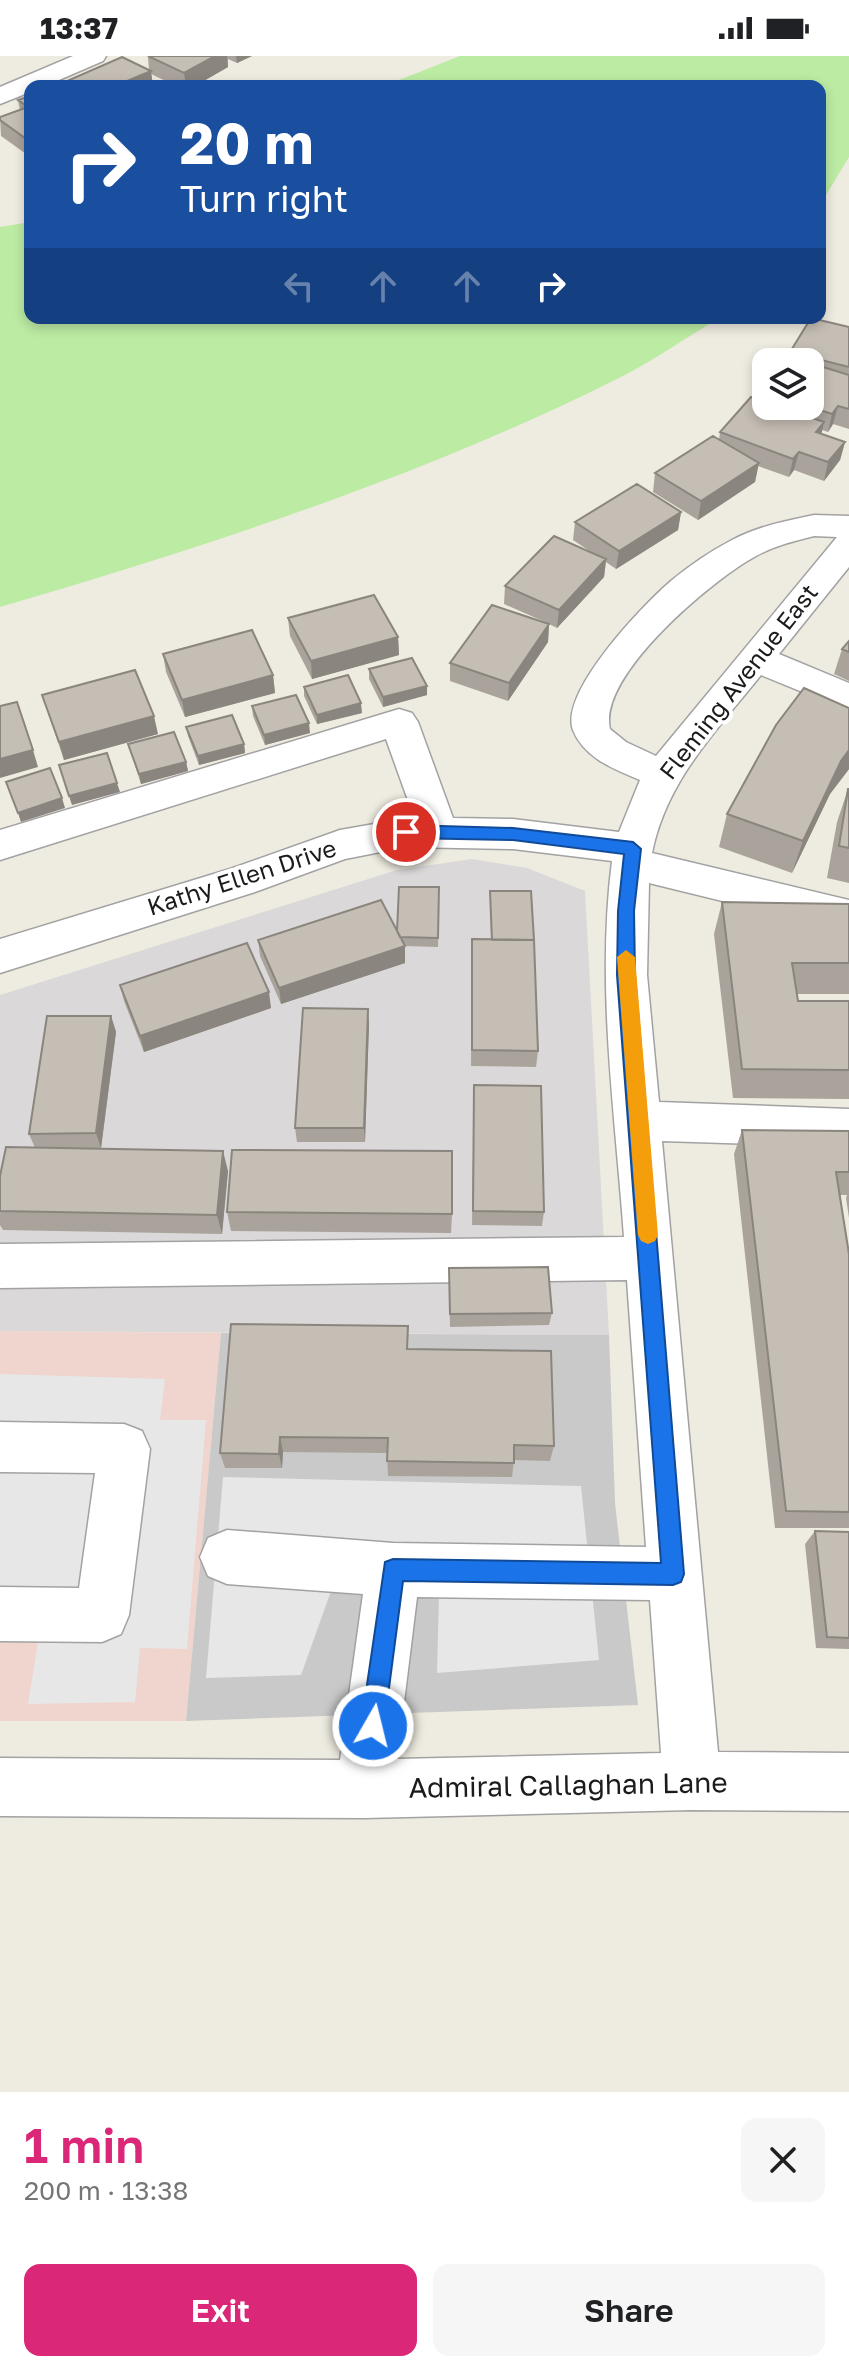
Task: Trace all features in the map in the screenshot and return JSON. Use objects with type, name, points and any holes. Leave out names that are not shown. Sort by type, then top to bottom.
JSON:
[{"type":"street","points":[[38,80],[94,56]]},
{"type":"street","points":[[0,96],[24,86]]},
{"type":"street","points":[[664,774],[615,753],[593,735],[588,715],[596,696],[628,647],[685,585],[746,547],[794,527],[826,523],[849,527]]},
{"type":"street","name":"Fleming Avenue East","points":[[692,1781],[626,975],[626,911],[632,856],[652,792],[680,749],[849,545]]},
{"type":"street","points":[[755,658],[849,698]]},
{"type":"street","points":[[0,845],[399,722],[438,830]]},
{"type":"street","name":"Kathy Ellen Drive","points":[[0,956],[241,881],[340,845],[406,832],[438,830],[513,834],[632,856],[849,916]]},
{"type":"street","points":[[638,1121],[849,1128]]},
{"type":"street","points":[[0,1266],[650,1258]]},
{"type":"street","points":[[0,1447],[124,1449],[102,1615],[0,1614]]},
{"type":"street","points":[[227,1557],[393,1570],[673,1574]]},
{"type":"street","points":[[365,1789],[393,1570]]},
{"type":"street","name":"Admiral Callaghan Lane","points":[[0,1787],[365,1789],[692,1781],[849,1782]]},
{"type":"shaded area","points":[[472,859],[527,868],[585,891],[609,1335],[0,1331],[0,995],[397,870]]},
{"type":"shaded area","points":[[0,1331],[221,1333],[186,1721],[0,1721]]},
{"type":"shaded area","points":[[221,1333],[609,1335],[615,1503],[638,1705],[186,1721]]},
{"type":"shaded area","points":[[0,1374],[165,1379],[160,1420],[206,1420],[187,1649],[140,1648],[135,1702],[28,1704],[40,1630],[0,1629]]},
{"type":"shaded area","points":[[223,1477],[581,1486],[599,1660],[437,1673],[439,1596],[331,1591],[301,1675],[206,1678]]},
{"type":"green space","points":[[460,56],[849,56],[849,157],[826,195],[826,80],[399,80]]},
{"type":"green space","points":[[24,223],[24,324],[709,324],[628,373],[541,415],[389,479],[235,534],[0,607],[0,227]]},
{"type":"building","points":[[148,56],[215,56],[184,73]]},
{"type":"building","points":[[122,57],[151,71],[130,80],[69,80]]},
{"type":"building","points":[[24,108],[24,137],[0,120],[0,117]]},
{"type":"building","points":[[826,322],[849,327],[849,367],[824,361],[824,348],[792,348],[807,324],[826,324]]},
{"type":"building","points":[[824,367],[849,375],[849,409],[838,406],[832,414],[824,411]]},
{"type":"building","points":[[751,397],[752,420],[818,420],[824,422],[816,432],[845,442],[828,462],[799,452],[793,459],[720,432]]},
{"type":"building","points":[[713,436],[759,463],[701,501],[655,473]]},
{"type":"building","points":[[637,484],[681,512],[619,551],[575,522]]},
{"type":"building","points":[[554,536],[606,559],[559,610],[505,586]]},
{"type":"building","points":[[374,595],[398,637],[311,661],[288,618]]},
{"type":"building","points":[[492,605],[549,624],[509,683],[450,663]]},
{"type":"building","points":[[252,630],[273,675],[182,700],[163,654]]},
{"type":"building","points":[[412,658],[427,686],[383,697],[369,669]]},
{"type":"building","points":[[135,670],[154,716],[59,742],[42,695]]},
{"type":"building","points":[[348,675],[361,703],[317,715],[304,687]]},
{"type":"building","points":[[804,688],[849,708],[849,750],[803,841],[727,814],[776,725]]},
{"type":"building","points":[[296,695],[309,723],[264,735],[252,706]]},
{"type":"building","points":[[17,702],[33,750],[0,759],[0,706]]},
{"type":"building","points":[[232,715],[244,744],[198,756],[186,727]]},
{"type":"building","points":[[174,732],[186,762],[139,774],[128,744]]},
{"type":"building","points":[[107,753],[117,783],[69,796],[59,765]]},
{"type":"building","points":[[50,768],[62,798],[18,813],[6,782]]},
{"type":"building","points":[[849,789],[849,848],[839,846]]},
{"type":"building","points":[[399,887],[439,887],[438,938],[400,937],[397,931]]},
{"type":"building","points":[[490,891],[531,891],[534,940],[492,940]]},
{"type":"building","points":[[381,900],[405,946],[279,988],[258,940]]},
{"type":"building","points":[[722,902],[849,904],[849,963],[792,963],[798,1001],[849,1001],[849,1070],[742,1069]]},
{"type":"building","points":[[472,939],[534,940],[538,1051],[472,1050]]},
{"type":"building","points":[[247,943],[269,992],[140,1036],[120,985]]},
{"type":"building","points":[[303,1008],[368,1009],[364,1128],[295,1128]]},
{"type":"building","points":[[47,1016],[111,1016],[96,1133],[29,1134]]},
{"type":"building","points":[[474,1085],[541,1086],[544,1212],[473,1211]]},
{"type":"building","points":[[742,1130],[849,1131],[849,1172],[836,1172],[849,1254],[849,1512],[786,1511]]},
{"type":"building","points":[[6,1147],[223,1151],[217,1215],[0,1211],[0,1176]]},
{"type":"building","points":[[232,1150],[452,1151],[452,1214],[227,1212]]},
{"type":"building","points":[[548,1267],[552,1313],[450,1314],[449,1268]]},
{"type":"building","points":[[231,1324],[408,1326],[407,1349],[551,1351],[554,1446],[514,1445],[514,1463],[387,1461],[388,1438],[280,1437],[279,1454],[220,1453]]},
{"type":"building","points":[[815,1531],[849,1532],[849,1638],[827,1637]]},
{"type":"slow traffic","points":[[626,957],[648,1235]]},
{"type":"route","points":[[373,1726],[393,1570],[673,1574],[626,975],[626,911],[633,849],[513,834],[438,830],[406,832]]}]
